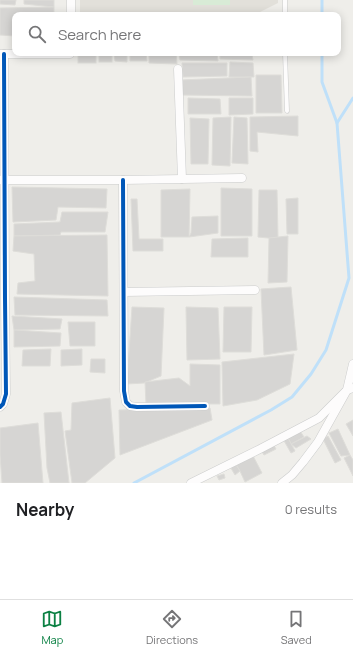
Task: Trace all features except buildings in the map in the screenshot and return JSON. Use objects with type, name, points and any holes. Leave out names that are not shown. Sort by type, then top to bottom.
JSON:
[{"type":"street","points":[[71,0],[71,12]]},
{"type":"street","points":[[0,407],[3,404],[6,394],[2,298],[2,54]]},
{"type":"street","points":[[178,69],[182,179]]},
{"type":"street","points":[[2,180],[242,178]]},
{"type":"street","points":[[123,180],[124,391],[126,402],[130,406],[136,407],[206,406]]},
{"type":"street","points":[[124,292],[255,290]]},
{"type":"street","points":[[282,483],[292,475],[318,442],[350,389],[353,364]]},
{"type":"street","points":[[191,483],[319,418],[350,389]]},
{"type":"lane","points":[[285,0],[285,12]]},
{"type":"lane","points":[[285,56],[287,111]]},
{"type":"shaded area","points":[[80,0],[278,0],[278,3],[260,12],[80,12]]},
{"type":"green space","points":[[193,0],[230,0],[230,5],[193,5]]},
{"type":"waterway","points":[[322,0],[322,12]]},
{"type":"waterway","points":[[134,483],[271,410],[292,397],[311,374],[326,350],[349,278],[337,123],[322,82],[322,56]]},
{"type":"waterway","points":[[337,123],[353,98]]},
{"type":"cycle path","points":[[0,407],[3,404],[6,394],[4,54]]},
{"type":"cycle path","points":[[123,180],[124,391],[126,402],[130,406],[137,407],[205,406]]}]
